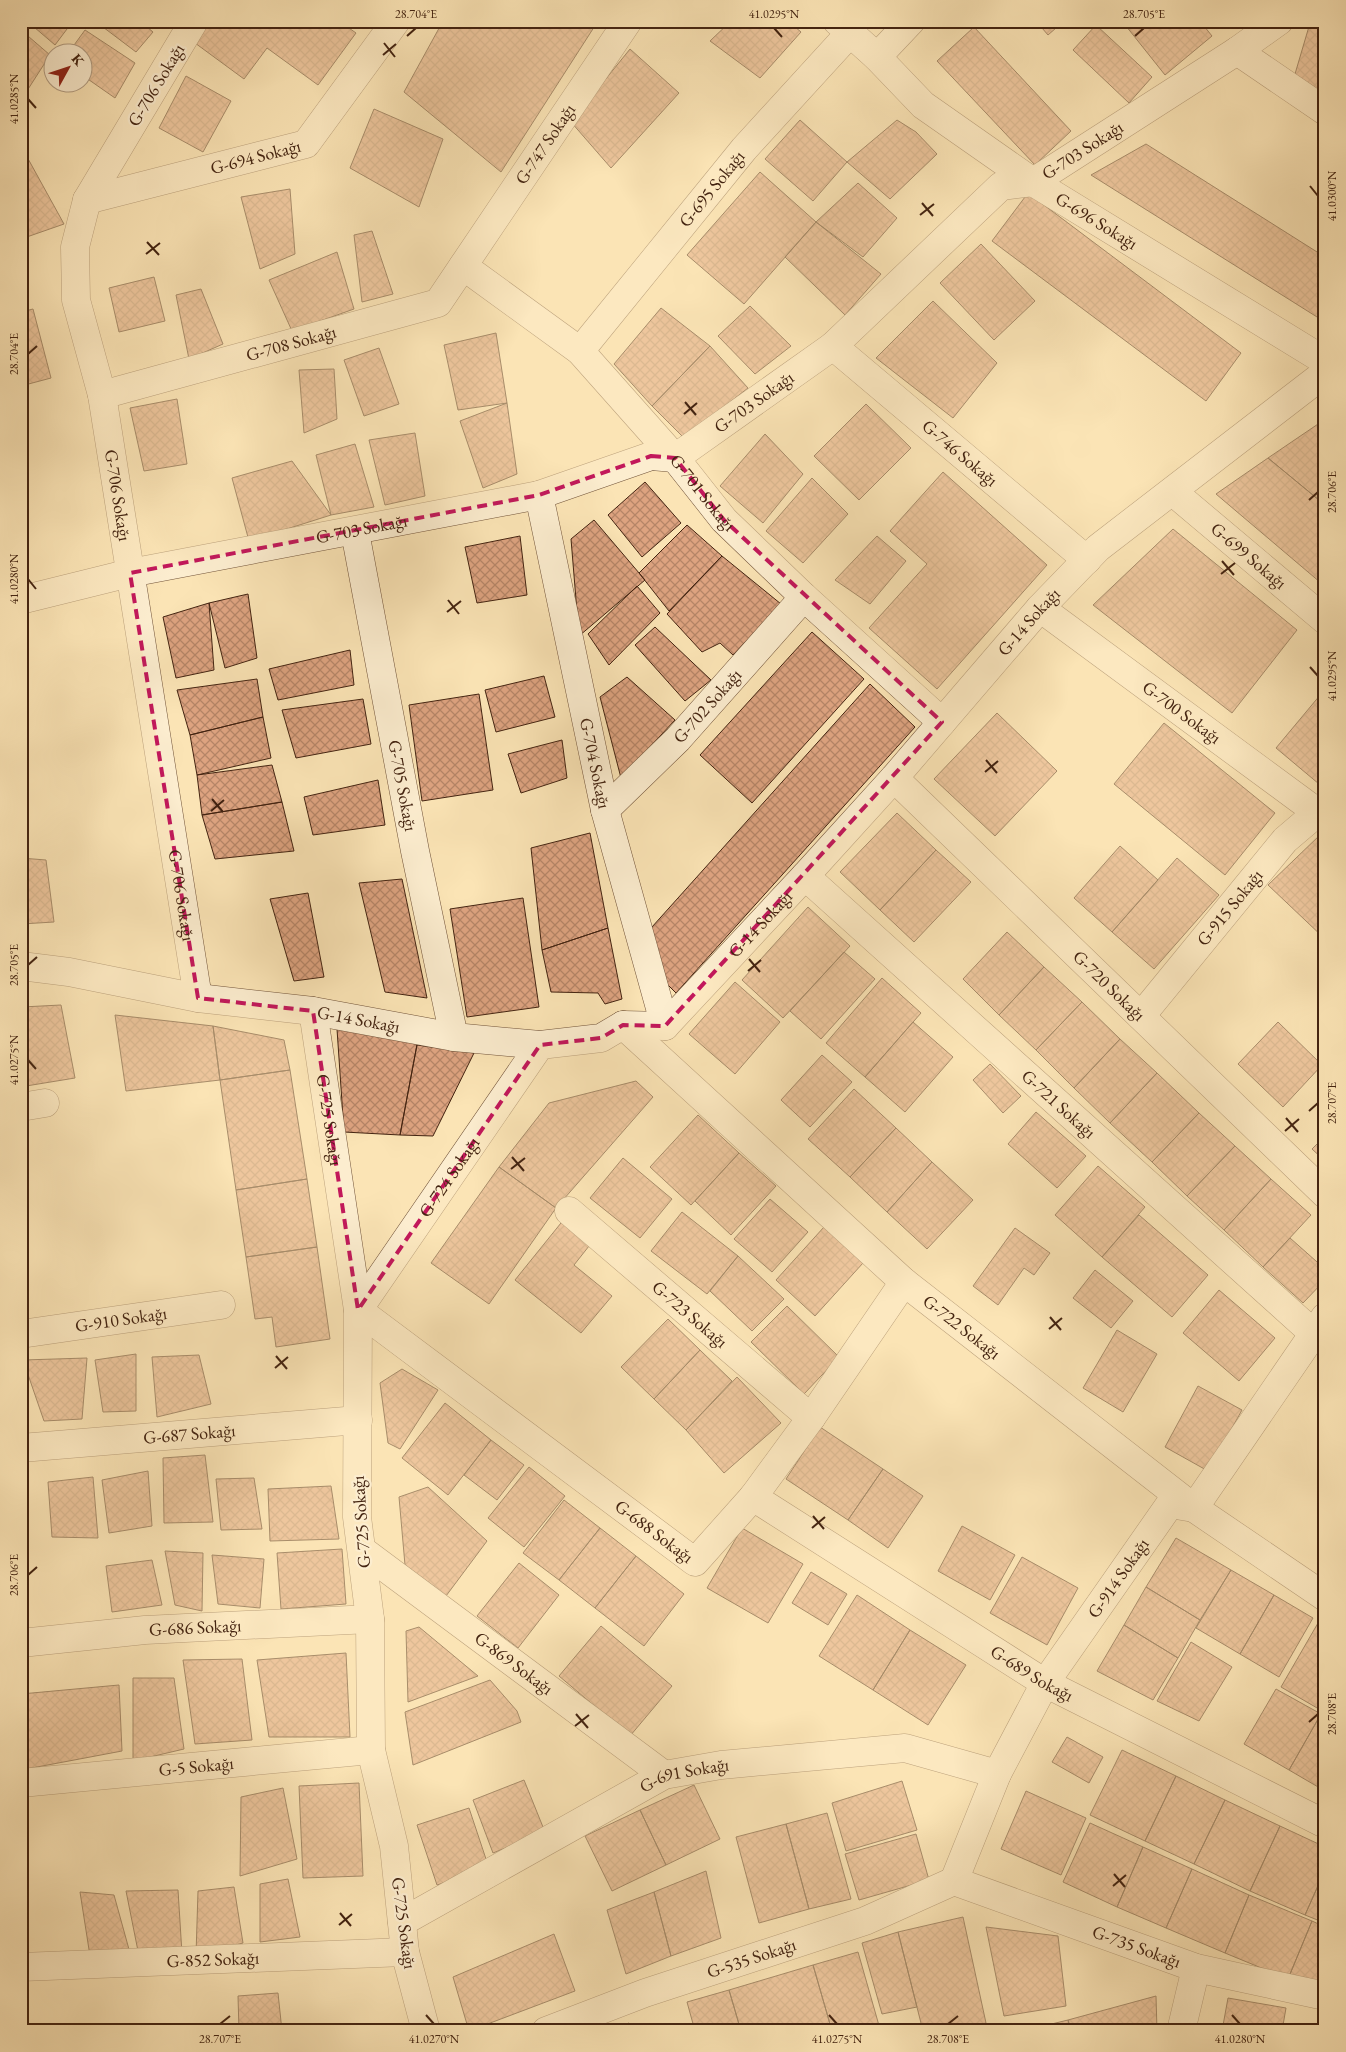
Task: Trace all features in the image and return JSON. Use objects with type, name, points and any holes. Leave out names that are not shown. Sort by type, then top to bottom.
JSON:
[{"type":"street","name":"G-706 Sokağı","points":[[194,21],[87,200],[75,247],[76,300],[102,395],[198,998]]},
{"type":"street","name":"G-694 Sokağı","points":[[87,200],[306,144],[396,21]]},
{"type":"street","name":"G-747 Sokağı","points":[[463,266],[628,21]]},
{"type":"street","points":[[877,56],[911,21]]},
{"type":"street","name":"G-703 Sokağı","points":[[21,600],[130,573],[356,532],[539,495],[651,456],[675,458],[833,346],[1001,186],[1033,182],[1237,51],[1279,21]]},
{"type":"street","name":"G-696 Sokağı","points":[[844,27],[877,56],[923,105],[1033,182],[1325,362]]},
{"type":"street","name":"G-695 Sokağı","points":[[580,351],[844,27]]},
{"type":"street","points":[[1237,51],[1325,111]]},
{"type":"street","name":"G-701 Sokağı","points":[[463,266],[580,351],[675,458],[724,520],[804,597],[942,722]]},
{"type":"street","name":"G-708 Sokağı","points":[[102,395],[438,302],[463,266]]},
{"type":"street","name":"G-746 Sokağı","points":[[833,346],[1087,560]]},
{"type":"street","name":"G-14 Sokağı","points":[[665,1026],[894,778],[1040,608],[1098,548],[1325,373]]},
{"type":"street","name":"G-699 Sokağı","points":[[1173,492],[1325,620]]},
{"type":"street","name":"G-704 Sokağı","points":[[539,495],[605,810],[665,1026]]},
{"type":"street","name":"G-705 Sokağı","points":[[356,532],[415,851],[454,1037]]},
{"type":"street","name":"G-702 Sokağı","points":[[605,810],[678,739],[804,597]]},
{"type":"street","name":"G-700 Sokağı","points":[[1040,608],[1322,812]]},
{"type":"street","name":"G-720 Sokağı","points":[[894,778],[1325,1194]]},
{"type":"street","name":"G-915 Sokağı","points":[[1141,1016],[1285,840],[1322,812]]},
{"type":"street","name":"G-721 Sokağı","points":[[805,876],[1319,1324]]},
{"type":"street","name":"G-14 Sokağı","points":[[21,966],[69,972],[198,998],[313,1011],[454,1037],[540,1046],[601,1038],[623,1025]]},
{"type":"street","name":"G-725 Sokağı","points":[[313,1011],[358,1310],[357,1517],[363,1551],[370,1619],[371,1750],[394,1846],[405,1952],[426,2031]]},
{"type":"street","points":[[623,1025],[665,1026]]},
{"type":"street","name":"G-722 Sokağı","points":[[623,1025],[904,1282],[1194,1508],[1325,1597]]},
{"type":"street","name":"G-724 Sokağı","points":[[358,1310],[540,1046]]},
{"type":"street","name":"G-723 Sokağı","points":[[569,1211],[811,1418]]},
{"type":"street","name":"G-688 Sokağı","points":[[358,1310],[694,1562],[753,1497],[811,1418],[904,1282]]},
{"type":"street","name":"G-910 Sokağı","points":[[21,1334],[222,1304]]},
{"type":"street","points":[[1194,1508],[1319,1324]]},
{"type":"street","name":"G-687 Sokağı","points":[[21,1448],[358,1420]]},
{"type":"street","name":"G-689 Sokağı","points":[[753,1497],[1045,1684],[1325,1824]]},
{"type":"street","name":"G-914 Sokağı","points":[[954,1881],[997,1774],[1045,1684],[1170,1504],[1194,1508]]},
{"type":"street","name":"G-869 Sokağı","points":[[363,1551],[664,1775]]},
{"type":"street","name":"G-686 Sokağı","points":[[21,1643],[145,1630],[370,1619]]},
{"type":"street","name":"G-691 Sokağı","points":[[402,1922],[664,1775],[721,1765],[905,1748],[997,1774]]},
{"type":"street","name":"G-5 Sokağı","points":[[21,1783],[371,1750]]},
{"type":"street","name":"G-735 Sokağı","points":[[954,1881],[1196,1968],[1325,1996]]},
{"type":"street","name":"G-535 Sokağı","points":[[546,2031],[645,1992],[865,1921],[954,1881]]},
{"type":"street","name":"G-852 Sokağı","points":[[21,1967],[405,1952]]},
{"type":"street","points":[[1181,2031],[1196,1968]]},
{"type":"highlighted area","points":[[651,456],[675,458],[724,520],[942,722],[665,1026],[623,1025],[601,1038],[540,1045],[358,1310],[313,1011],[198,998],[130,573],[539,495]]},
{"type":"building","points":[[27,21],[73,21],[57,42],[52,42]]},
{"type":"building","points":[[95,21],[140,21],[153,32],[136,52]]},
{"type":"building","points":[[211,21],[339,21],[356,33],[318,85],[267,48],[244,79],[195,43]]},
{"type":"building","points":[[443,21],[598,21],[501,172],[404,92]]},
{"type":"building","points":[[731,21],[788,21],[801,32],[760,78],[710,41]]},
{"type":"building","points":[[1036,21],[1064,21],[1048,35]]},
{"type":"building","points":[[1122,21],[1200,21],[1212,36],[1165,75]]},
{"type":"building","points":[[1310,23],[1325,34],[1325,99],[1295,74]]},
{"type":"building","points":[[1096,25],[1152,77],[1129,103],[1073,50]]},
{"type":"building","points":[[974,27],[1071,131],[1035,165],[937,61]]},
{"type":"building","points":[[21,30],[42,48],[42,67],[23,97],[21,95]]},
{"type":"building","points":[[85,30],[135,63],[115,98],[92,82],[92,42],[76,42]]},
{"type":"building","points":[[630,49],[679,93],[611,168],[571,122]]},
{"type":"building","points":[[186,76],[231,101],[203,152],[159,128]]},
{"type":"building","points":[[374,109],[443,139],[419,207],[350,168]]},
{"type":"building","points":[[800,120],[847,162],[813,201],[765,159]]},
{"type":"building","points":[[897,120],[916,132],[937,154],[890,199],[847,162]]},
{"type":"building","points":[[1146,144],[1325,257],[1325,322],[1091,175]]},
{"type":"building","points":[[21,146],[64,224],[21,239]]},
{"type":"building","points":[[760,172],[816,222],[744,304],[687,255]]},
{"type":"building","points":[[858,183],[897,218],[863,257],[816,222]]},
{"type":"building","points":[[290,189],[295,254],[260,269],[241,197]]},
{"type":"building","points":[[1028,193],[1241,353],[1206,401],[992,241]]},
{"type":"building","points":[[816,222],[881,274],[845,315],[785,257]]},
{"type":"building","points":[[372,231],[393,294],[362,302],[354,235]]},
{"type":"building","points":[[981,244],[1035,301],[994,340],[940,283]]},
{"type":"building","points":[[337,252],[354,309],[292,331],[269,280]]},
{"type":"building","points":[[154,277],[165,321],[119,332],[109,288]]},
{"type":"building","points":[[201,289],[223,344],[189,359],[176,295]]},
{"type":"building","points":[[933,301],[997,363],[953,418],[876,358]]},
{"type":"building","points":[[750,306],[791,346],[755,374],[718,336]]},
{"type":"building","points":[[661,308],[710,346],[652,406],[614,364]]},
{"type":"building","points":[[33,309],[51,378],[21,386],[21,312]]},
{"type":"building","points":[[496,333],[507,403],[458,410],[444,345]]},
{"type":"building","points":[[710,346],[748,388],[684,438],[652,406]]},
{"type":"building","points":[[379,348],[399,404],[364,416],[344,360]]},
{"type":"building","points":[[334,369],[337,419],[304,433],[299,370]]},
{"type":"building","points":[[177,399],[187,464],[144,471],[130,408]]},
{"type":"building","points":[[507,403],[517,474],[483,488],[460,421]]},
{"type":"building","points":[[866,404],[911,448],[859,500],[814,456]]},
{"type":"building","points":[[1321,422],[1325,425],[1325,505],[1268,458]]},
{"type":"building","points":[[415,433],[425,496],[385,505],[369,440]]},
{"type":"building","points":[[765,434],[803,474],[763,523],[720,486]]},
{"type":"building","points":[[355,444],[374,507],[331,515],[316,455]]},
{"type":"building","points":[[1268,458],[1325,505],[1325,579],[1321,583],[1216,494]]},
{"type":"building","points":[[292,461],[331,515],[249,541],[232,478]]},
{"type":"building","points":[[943,472],[1047,565],[937,689],[869,628],[927,564],[890,531]]},
{"type":"building","points":[[812,478],[848,514],[803,563],[766,531]]},
{"type":"building","points":[[645,482],[681,523],[642,557],[608,515]]},
{"type":"building","points":[[594,520],[645,580],[579,636],[571,539]]},
{"type":"building","points":[[687,525],[722,556],[669,611],[639,573]]},
{"type":"building","points":[[1173,529],[1297,630],[1232,713],[1093,605]]},
{"type":"building","points":[[520,536],[527,595],[477,603],[465,547]]},
{"type":"building","points":[[877,536],[906,561],[870,604],[835,580]]},
{"type":"building","points":[[722,556],[781,604],[733,655],[720,643],[702,652],[667,614]]},
{"type":"building","points":[[21,564],[28,585],[21,586]]},
{"type":"building","points":[[637,586],[660,613],[609,665],[588,634]]},
{"type":"building","points":[[248,594],[257,658],[225,668],[209,603]]},
{"type":"building","points":[[209,603],[214,670],[176,678],[163,617]]},
{"type":"building","points":[[655,627],[711,680],[685,701],[635,645]]},
{"type":"building","points":[[812,632],[864,679],[752,803],[700,755]]},
{"type":"building","points":[[350,650],[354,685],[278,700],[269,669]]},
{"type":"building","points":[[544,676],[555,717],[496,732],[485,690]]},
{"type":"building","points":[[627,677],[675,720],[621,778],[600,697]]},
{"type":"building","points":[[257,679],[263,717],[190,735],[177,690]]},
{"type":"building","points":[[870,684],[915,727],[676,993],[652,969],[643,937]]},
{"type":"building","points":[[479,694],[493,790],[422,801],[409,705]]},
{"type":"building","points":[[1321,694],[1325,698],[1325,789],[1276,748]]},
{"type":"building","points":[[363,699],[371,744],[296,758],[282,710]]},
{"type":"building","points":[[997,713],[1057,771],[995,836],[934,779]]},
{"type":"building","points":[[263,717],[271,758],[197,775],[190,735]]},
{"type":"building","points":[[1164,723],[1275,813],[1225,875],[1114,784]]},
{"type":"building","points":[[562,740],[567,778],[521,793],[508,754]]},
{"type":"building","points":[[272,765],[282,802],[202,815],[197,775]]},
{"type":"building","points":[[378,780],[385,825],[313,835],[304,797]]},
{"type":"building","points":[[282,802],[294,851],[215,859],[202,815]]},
{"type":"building","points":[[897,813],[936,850],[880,910],[840,872]]},
{"type":"building","points":[[590,833],[608,928],[542,950],[531,848]]},
{"type":"building","points":[[1321,834],[1325,837],[1325,939],[1268,885]]},
{"type":"building","points":[[1120,846],[1158,880],[1112,932],[1074,898]]},
{"type":"building","points":[[936,850],[971,882],[914,942],[880,910]]},
{"type":"building","points":[[21,858],[46,860],[54,922],[21,924]]},
{"type":"building","points":[[1177,858],[1219,895],[1154,969],[1112,932]]},
{"type":"building","points":[[402,879],[427,998],[385,992],[359,883]]},
{"type":"building","points":[[308,893],[324,977],[294,981],[270,899]]},
{"type":"building","points":[[523,898],[539,1007],[467,1017],[450,909]]},
{"type":"building","points":[[808,907],[850,946],[783,1018],[742,980]]},
{"type":"building","points":[[608,928],[622,999],[605,1004],[598,993],[551,992],[542,950]]},
{"type":"building","points":[[1007,932],[1044,967],[999,1015],[963,979]]},
{"type":"building","points":[[844,952],[875,979],[821,1039],[790,1011]]},
{"type":"building","points":[[1044,967],[1082,1002],[1036,1050],[999,1015]]},
{"type":"building","points":[[882,978],[921,1013],[865,1077],[826,1043]]},
{"type":"building","points":[[735,982],[780,1022],[735,1074],[689,1034]]},
{"type":"building","points":[[1082,1002],[1120,1039],[1074,1088],[1036,1050]]},
{"type":"building","points":[[61,1005],[75,1078],[26,1086],[22,1007]]},
{"type":"building","points":[[115,1015],[213,1026],[220,1080],[126,1091]]},
{"type":"building","points":[[913,1022],[953,1057],[905,1112],[865,1077]]},
{"type":"building","points":[[1278,1022],[1322,1065],[1283,1107],[1238,1064]]},
{"type":"building","points":[[213,1026],[284,1040],[290,1070],[220,1080]]},
{"type":"building","points":[[337,1029],[418,1039],[400,1135],[344,1132]]},
{"type":"building","points":[[1120,1039],[1157,1073],[1110,1123],[1074,1088]]},
{"type":"building","points":[[417,1045],[474,1053],[433,1136],[400,1135]]},
{"type":"building","points":[[822,1055],[852,1082],[810,1127],[781,1100]]},
{"type":"building","points":[[990,1064],[1021,1096],[1003,1113],[973,1080]]},
{"type":"building","points":[[290,1070],[307,1179],[236,1190],[220,1080]]},
{"type":"building","points":[[1157,1073],[1199,1113],[1152,1162],[1110,1123]]},
{"type":"building","points":[[636,1081],[653,1097],[556,1208],[499,1167],[549,1103]]},
{"type":"building","points":[[854,1089],[896,1128],[850,1177],[808,1139]]},
{"type":"building","points":[[1036,1112],[1086,1156],[1057,1188],[1008,1144]]},
{"type":"building","points":[[1199,1113],[1235,1146],[1187,1196],[1152,1162]]},
{"type":"building","points":[[698,1115],[739,1153],[691,1205],[650,1167]]},
{"type":"building","points":[[896,1128],[932,1162],[887,1212],[850,1177]]},
{"type":"building","points":[[1325,1136],[1325,1161],[1312,1149]]},
{"type":"building","points":[[1235,1146],[1271,1179],[1224,1230],[1187,1196]]},
{"type":"building","points":[[739,1153],[776,1186],[731,1235],[695,1201]]},
{"type":"building","points":[[623,1158],[672,1199],[640,1238],[590,1198]]},
{"type":"building","points":[[932,1162],[973,1200],[927,1249],[887,1212]]},
{"type":"building","points":[[1098,1166],[1145,1207],[1102,1257],[1055,1215]]},
{"type":"building","points":[[499,1167],[556,1208],[489,1304],[431,1263]]},
{"type":"building","points":[[307,1179],[317,1247],[246,1257],[236,1190]]},
{"type":"building","points":[[1271,1179],[1311,1215],[1263,1267],[1224,1230]]},
{"type":"building","points":[[770,1199],[808,1232],[772,1272],[734,1239]]},
{"type":"building","points":[[682,1212],[738,1256],[707,1294],[651,1251]]},
{"type":"building","points":[[1139,1215],[1208,1275],[1172,1317],[1102,1257]]},
{"type":"building","points":[[565,1218],[593,1241],[574,1265],[612,1296],[581,1333],[515,1280]]},
{"type":"building","points":[[824,1227],[863,1263],[815,1316],[776,1280]]},
{"type":"building","points":[[1015,1228],[1050,1253],[1034,1275],[1024,1268],[998,1305],[973,1286]]},
{"type":"building","points":[[1290,1238],[1325,1269],[1325,1280],[1303,1303],[1263,1267]]},
{"type":"building","points":[[317,1247],[330,1339],[276,1347],[272,1317],[255,1319],[246,1257]]},
{"type":"building","points":[[738,1256],[784,1299],[752,1331],[710,1291]]},
{"type":"building","points":[[1095,1270],[1133,1301],[1111,1328],[1073,1298]]},
{"type":"building","points":[[1219,1290],[1275,1338],[1239,1381],[1183,1333]]},
{"type":"building","points":[[787,1306],[839,1357],[804,1394],[751,1342]]},
{"type":"building","points":[[668,1319],[700,1350],[654,1399],[621,1367]]},
{"type":"building","points":[[1117,1330],[1157,1354],[1123,1412],[1083,1388]]},
{"type":"building","points":[[700,1350],[732,1381],[686,1430],[654,1399]]},
{"type":"building","points":[[136,1354],[136,1411],[103,1412],[95,1360]]},
{"type":"building","points":[[199,1355],[211,1404],[157,1417],[152,1357]]},
{"type":"building","points":[[87,1358],[82,1419],[44,1421],[23,1360]]},
{"type":"building","points":[[402,1369],[438,1390],[400,1449],[388,1443],[380,1383]]},
{"type":"building","points":[[737,1377],[781,1423],[724,1473],[686,1430]]},
{"type":"building","points":[[1198,1386],[1242,1410],[1208,1471],[1165,1447]]},
{"type":"building","points":[[445,1403],[491,1440],[448,1495],[402,1458]]},
{"type":"building","points":[[820,1427],[883,1469],[848,1520],[786,1479]]},
{"type":"building","points":[[491,1440],[524,1465],[497,1500],[464,1475]]},
{"type":"building","points":[[205,1455],[213,1522],[164,1523],[163,1458]]},
{"type":"building","points":[[529,1467],[565,1496],[524,1547],[488,1518]]},
{"type":"building","points":[[883,1469],[923,1496],[888,1548],[848,1520]]},
{"type":"building","points":[[148,1471],[152,1526],[109,1533],[102,1480]]},
{"type":"building","points":[[93,1477],[98,1538],[52,1537],[48,1482]]},
{"type":"building","points":[[254,1478],[262,1529],[221,1530],[216,1479]]},
{"type":"building","points":[[331,1486],[339,1539],[270,1541],[268,1489]]},
{"type":"building","points":[[428,1487],[487,1541],[446,1596],[405,1565],[399,1497]]},
{"type":"building","points":[[564,1500],[600,1528],[559,1580],[523,1553]]},
{"type":"building","points":[[962,1526],[1015,1555],[990,1600],[938,1571]]},
{"type":"building","points":[[600,1528],[636,1556],[595,1608],[559,1580]]},
{"type":"building","points":[[742,1528],[803,1564],[768,1623],[707,1588]]},
{"type":"building","points":[[1176,1538],[1231,1570],[1200,1620],[1146,1587]]},
{"type":"building","points":[[342,1549],[346,1604],[281,1609],[277,1553]]},
{"type":"building","points":[[165,1551],[203,1553],[202,1611],[175,1605]]},
{"type":"building","points":[[212,1555],[264,1559],[260,1608],[218,1604]]},
{"type":"building","points":[[636,1556],[684,1594],[644,1646],[595,1608]]},
{"type":"building","points":[[1022,1557],[1078,1588],[1047,1645],[990,1613]]},
{"type":"building","points":[[152,1560],[162,1605],[112,1612],[106,1566]]},
{"type":"building","points":[[519,1563],[559,1595],[518,1648],[477,1616]]},
{"type":"building","points":[[1231,1570],[1274,1595],[1240,1654],[1196,1628]]},
{"type":"building","points":[[811,1572],[847,1594],[828,1625],[792,1603]]},
{"type":"building","points":[[1146,1587],[1200,1620],[1178,1658],[1124,1625]]},
{"type":"building","points":[[857,1595],[910,1630],[873,1690],[819,1656]]},
{"type":"building","points":[[1274,1595],[1313,1618],[1279,1677],[1240,1654]]},
{"type":"building","points":[[1318,1623],[1325,1627],[1324,1712],[1281,1687]]},
{"type":"building","points":[[1124,1625],[1178,1658],[1153,1700],[1097,1671]]},
{"type":"building","points":[[601,1626],[672,1686],[630,1736],[559,1676]]},
{"type":"building","points":[[419,1627],[478,1676],[408,1702],[406,1631]]},
{"type":"building","points":[[910,1630],[966,1665],[928,1725],[873,1690]]},
{"type":"building","points":[[1191,1642],[1232,1667],[1199,1721],[1157,1701]]},
{"type":"building","points":[[346,1653],[350,1737],[269,1737],[257,1660]]},
{"type":"building","points":[[242,1659],[252,1740],[195,1744],[183,1660]]},
{"type":"building","points":[[133,1678],[174,1678],[184,1749],[133,1761]]},
{"type":"building","points":[[490,1680],[517,1711],[521,1722],[413,1765],[405,1712]]},
{"type":"building","points":[[119,1685],[122,1751],[21,1770],[21,1694]]},
{"type":"building","points":[[1276,1689],[1321,1714],[1289,1770],[1244,1744]]},
{"type":"building","points":[[1321,1714],[1325,1717],[1325,1791],[1289,1770]]},
{"type":"building","points":[[1067,1737],[1103,1757],[1089,1783],[1052,1762]]},
{"type":"building","points":[[1122,1750],[1176,1776],[1145,1841],[1090,1815]]},
{"type":"building","points":[[1176,1776],[1225,1800],[1194,1864],[1145,1841]]},
{"type":"building","points":[[524,1780],[545,1832],[493,1853],[473,1800]]},
{"type":"building","points":[[902,1781],[917,1830],[846,1851],[832,1803]]},
{"type":"building","points":[[359,1783],[363,1876],[303,1878],[299,1786]]},
{"type":"building","points":[[694,1785],[720,1839],[666,1865],[640,1810]]},
{"type":"building","points":[[283,1788],[297,1859],[240,1876],[241,1797]]},
{"type":"building","points":[[1026,1791],[1086,1818],[1061,1875],[1001,1849]]},
{"type":"building","points":[[1225,1800],[1280,1826],[1250,1891],[1194,1864]]},
{"type":"building","points":[[469,1808],[489,1868],[437,1885],[417,1825]]},
{"type":"building","points":[[640,1810],[666,1865],[612,1891],[585,1836]]},
{"type":"building","points":[[827,1813],[851,1899],[809,1909],[786,1824]]},
{"type":"building","points":[[1090,1823],[1143,1847],[1117,1907],[1063,1882]]},
{"type":"building","points":[[786,1824],[809,1909],[759,1923],[736,1837]]},
{"type":"building","points":[[1280,1826],[1325,1847],[1325,1870],[1305,1915],[1250,1891]]},
{"type":"building","points":[[916,1834],[929,1880],[859,1900],[845,1854]]},
{"type":"building","points":[[1143,1847],[1192,1869],[1166,1928],[1117,1907]]},
{"type":"building","points":[[1192,1869],[1249,1895],[1225,1953],[1166,1928]]},
{"type":"building","points":[[1325,1870],[1325,1923],[1305,1915]]},
{"type":"building","points":[[706,1871],[721,1938],[671,1956],[654,1892]]},
{"type":"building","points":[[288,1879],[300,1937],[260,1942],[260,1884]]},
{"type":"building","points":[[234,1887],[243,1943],[196,1955],[198,1891]]},
{"type":"building","points":[[178,1890],[182,1954],[139,1956],[126,1891]]},
{"type":"building","points":[[80,1892],[114,1895],[130,1953],[90,1956]]},
{"type":"building","points":[[654,1892],[671,1956],[626,1974],[607,1910]]},
{"type":"building","points":[[1249,1895],[1312,1921],[1288,1979],[1225,1953]]},
{"type":"building","points":[[963,1917],[986,2023],[953,2031],[923,2031],[898,1932]]},
{"type":"building","points":[[1312,1921],[1325,1927],[1325,1988],[1288,1979]]},
{"type":"building","points":[[986,1927],[1058,1936],[1066,2006],[1004,2016]]},
{"type":"building","points":[[898,1932],[917,2007],[882,2014],[862,1943]]},
{"type":"building","points":[[554,1934],[575,1991],[469,2031],[453,1977]]},
{"type":"building","points":[[858,1952],[880,2029],[872,2031],[832,2031],[813,1965]]},
{"type":"building","points":[[813,1965],[832,2031],[741,2031],[729,1990]]},
{"type":"building","points":[[729,1990],[741,2031],[695,2031],[687,2002]]},
{"type":"building","points":[[278,1993],[282,2031],[239,2031],[238,1996]]},
{"type":"building","points":[[1156,1996],[1157,2031],[1071,2031],[1068,2020]]},
{"type":"building","points":[[1228,1998],[1286,2008],[1282,2031],[1222,2031]]},
{"type":"building","points":[[1068,2020],[1071,2031],[1027,2030]]},
{"type":"building","points":[[629,2023],[633,2031],[608,2031]]}]
